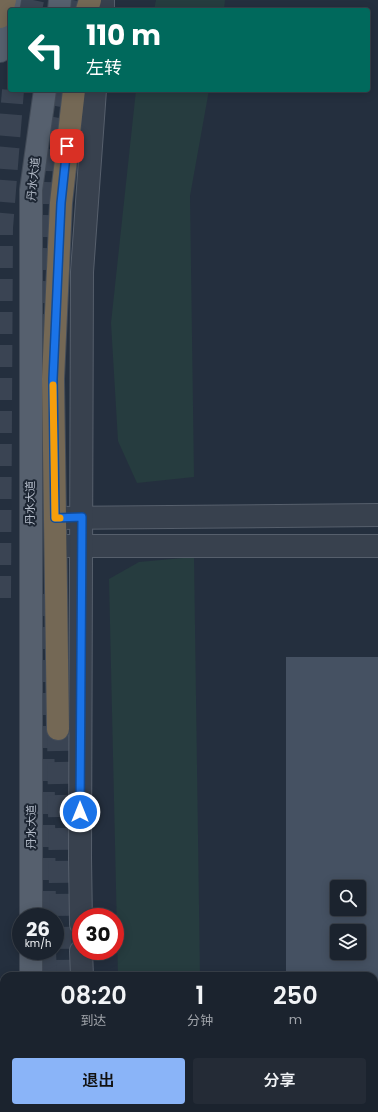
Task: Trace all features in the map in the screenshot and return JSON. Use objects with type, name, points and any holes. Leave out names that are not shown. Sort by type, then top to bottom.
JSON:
[{"type":"highway","points":[[0,17],[5,0]]},
{"type":"highway","points":[[58,729],[54,372],[61,203],[74,92]]},
{"type":"main road","points":[[0,51],[8,10]]},
{"type":"main road","name":"丹水大道","points":[[31,908],[30,190],[45,92]]},
{"type":"main road","points":[[31,960],[31,972]]},
{"type":"street","points":[[81,908],[82,272],[95,92]]},
{"type":"street","points":[[55,518],[378,515]]},
{"type":"street","points":[[56,546],[378,546]]},
{"type":"street","points":[[81,960],[82,972]]},
{"type":"green space","points":[[156,0],[225,0],[224,8],[154,8]]},
{"type":"green space","points":[[136,92],[209,92],[190,196],[194,477],[137,483],[118,441],[111,323]]},
{"type":"green space","points":[[194,557],[200,972],[118,972],[118,960],[124,960],[124,908],[116,908],[109,579],[139,562]]},
{"type":"building","points":[[286,657],[378,657],[378,972],[286,972]]},
{"type":"tunnel","points":[[31,8],[33,0]]},
{"type":"tunnel","points":[[71,8],[73,0]]},
{"type":"tunnel","points":[[0,598],[2,228],[13,92]]},
{"type":"tunnel","points":[[41,336],[46,149],[57,92]]},
{"type":"tunnel","points":[[42,594],[45,908]]},
{"type":"tunnel","points":[[58,729],[61,972]]},
{"type":"tunnel","points":[[45,960],[46,972]]},
{"type":"slow traffic","points":[[53,385],[55,518],[60,518]]},
{"type":"route","points":[[67,146],[61,203],[53,379],[55,518],[82,517],[80,812]]}]
